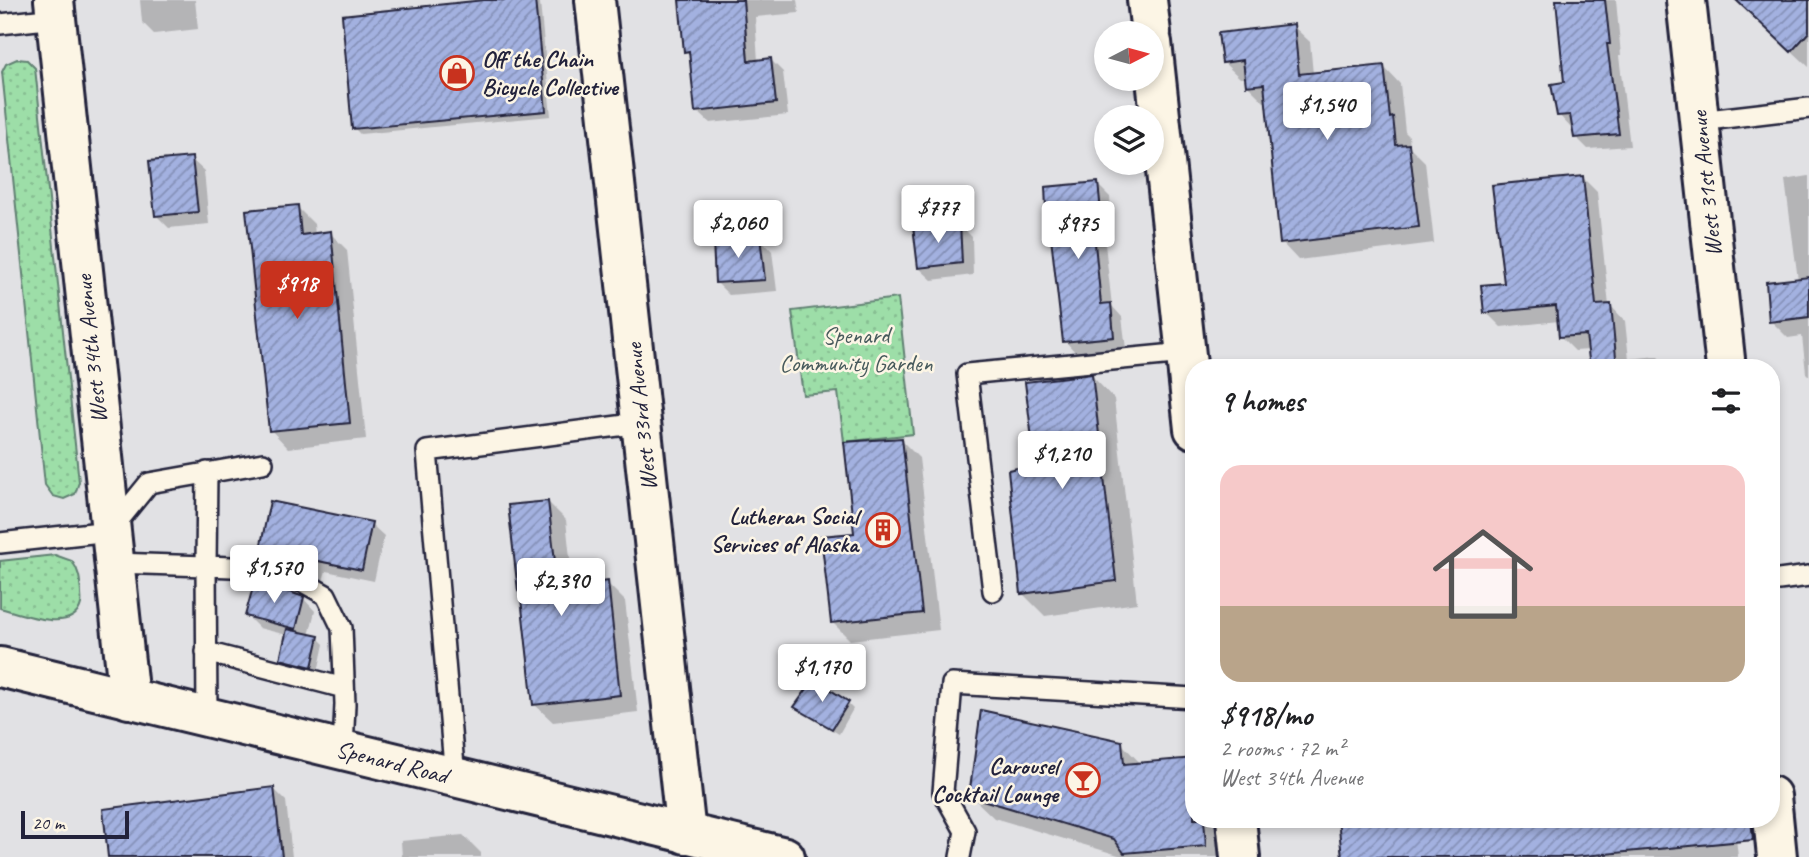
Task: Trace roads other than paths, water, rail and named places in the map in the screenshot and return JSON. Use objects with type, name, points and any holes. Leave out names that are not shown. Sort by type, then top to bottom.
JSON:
[{"type":"street","name":"West 33rd Avenue","points":[[595,0],[686,834]]},
{"type":"street","points":[[1147,0],[1150,21]]},
{"type":"street","name":"West 31st Avenue","points":[[1686,0],[1725,359]]},
{"type":"street","name":"West 34th Avenue","points":[[55,9],[129,699]]},
{"type":"street","points":[[1157,91],[1186,359]]},
{"type":"street","name":"Spenard Road","points":[[0,667],[785,857]]},
{"type":"street","points":[[1237,828],[1240,857]]},
{"type":"street","points":[[1774,828],[1777,857]]},
{"type":"lane","points":[[0,24],[55,9]]},
{"type":"lane","points":[[1699,121],[1809,108]]},
{"type":"lane","points":[[993,591],[967,374],[1185,353]]},
{"type":"lane","points":[[456,778],[427,451],[641,423]]},
{"type":"lane","points":[[112,547],[149,483],[263,463]]},
{"type":"lane","points":[[207,472],[207,718]]},
{"type":"lane","points":[[0,543],[112,547],[206,566],[257,568],[303,582],[327,595],[342,628],[343,750]]},
{"type":"lane","points":[[1780,579],[1809,576]]},
{"type":"lane","points":[[206,652],[344,688]]},
{"type":"lane","points":[[960,857],[965,831],[943,792],[952,684],[1185,697]]},
{"type":"place","name":"Off the Chain Bicycle Collective","points":[[457,73]]},
{"type":"place","name":"Lutheran Social Services of Alaska","points":[[883,530]]},
{"type":"place","name":"Carousel Cocktail Lounge","points":[[1083,780]]},
{"type":"park label","name":"Spenard Community Garden","points":[[856,349]]}]
